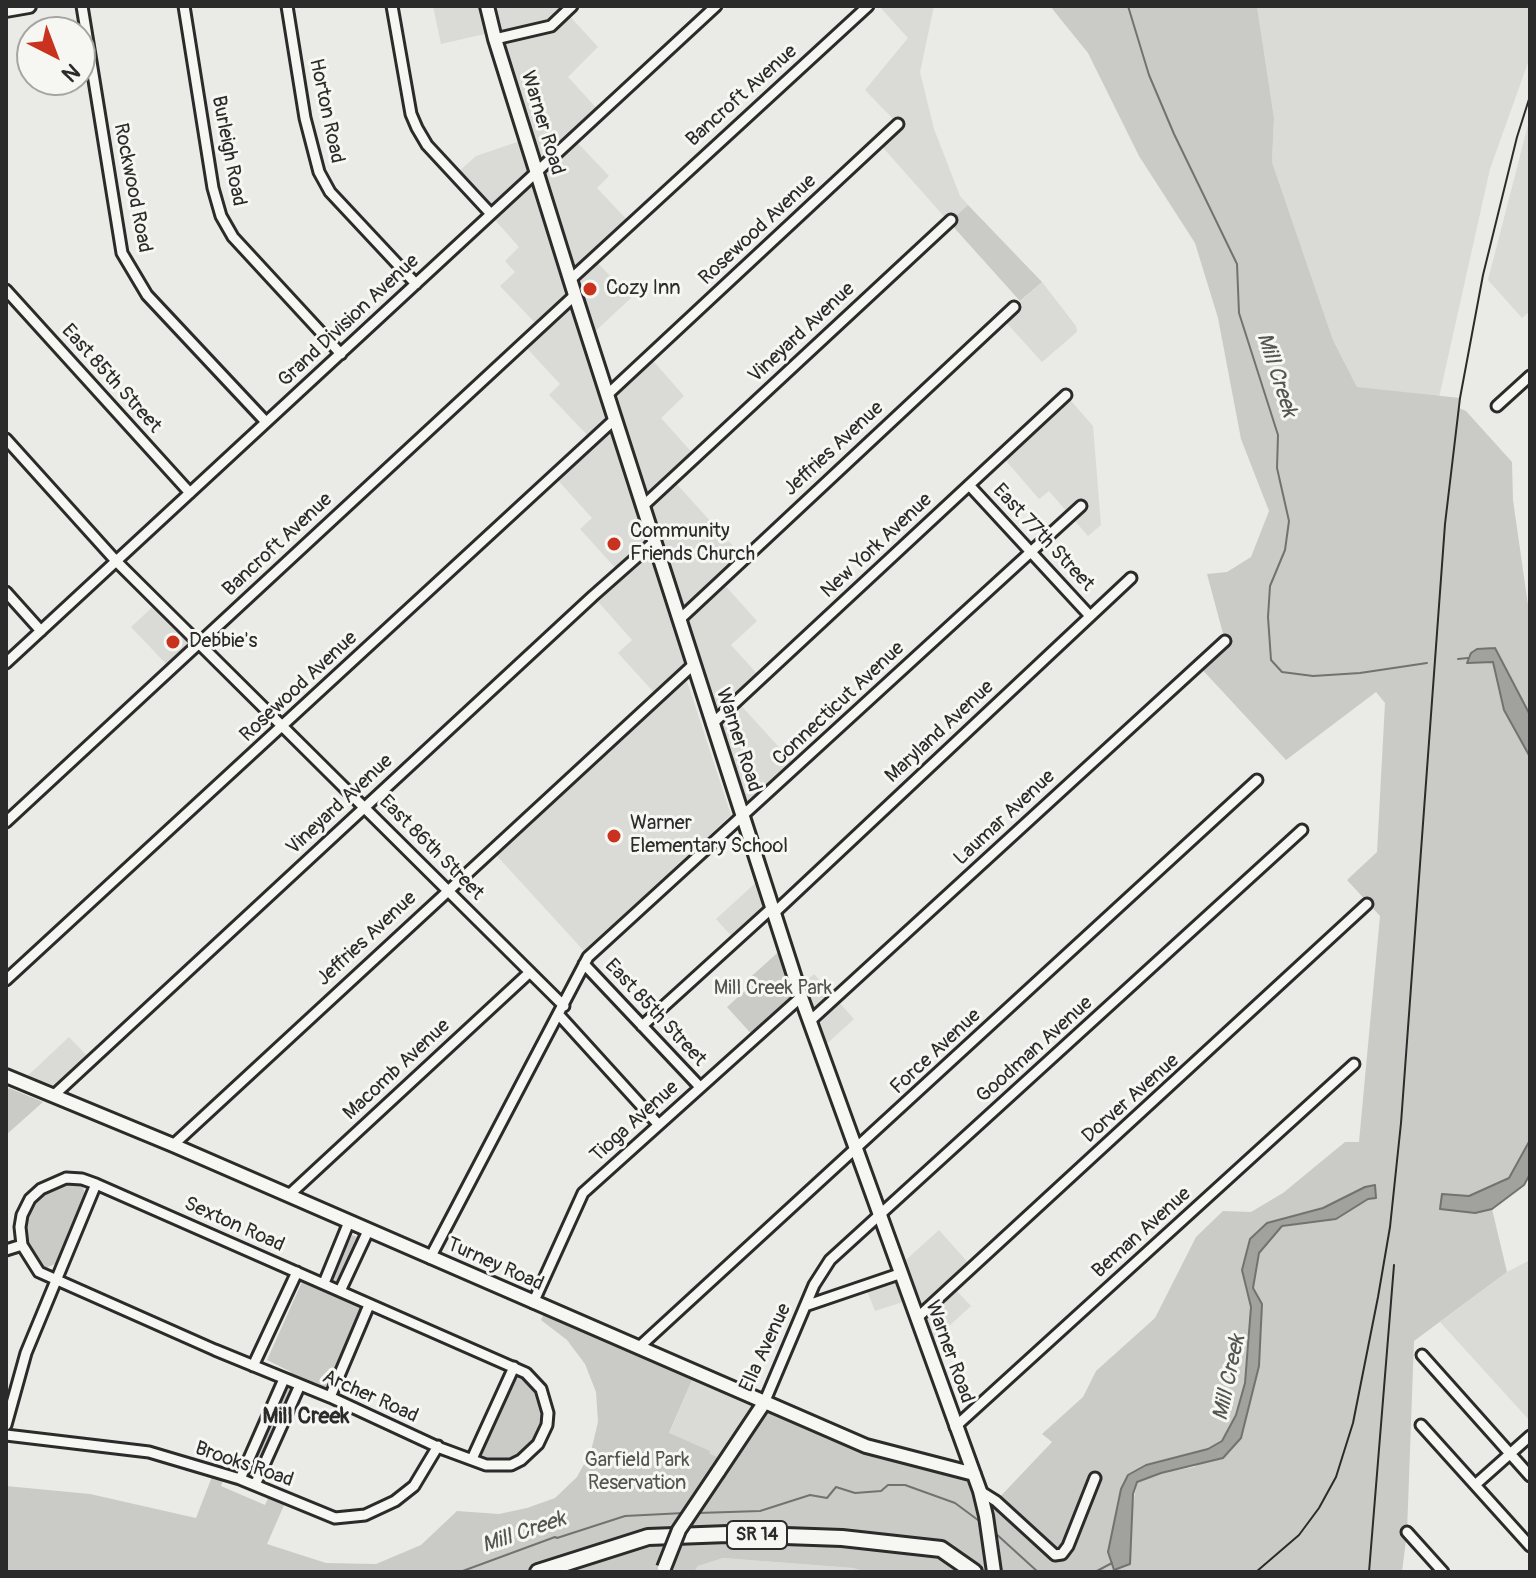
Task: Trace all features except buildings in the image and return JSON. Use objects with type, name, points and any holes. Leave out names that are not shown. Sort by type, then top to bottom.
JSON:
[{"type":"main road","points":[[6,10],[29,6]]},
{"type":"main road","name":"Warner Road","points":[[487,6],[575,295],[801,997],[980,1491],[993,1569]]},
{"type":"main road","name":"Turney Road","points":[[6,1076],[173,1145],[866,1446],[974,1474]]},
{"type":"main road","name":"Ella Avenue","points":[[664,1570],[679,1530],[764,1403]]},
{"type":"main road","name":"SR 14","points":[[538,1572],[648,1537],[728,1534],[842,1538],[941,1549],[974,1572]]},
{"type":"street","name":"Rockwood Road","points":[[82,6],[122,253],[147,295],[266,422]]},
{"type":"street","name":"Burleigh Road","points":[[184,6],[213,188],[221,216],[233,237],[341,354]]},
{"type":"street","name":"Horton Road","points":[[287,6],[305,118],[319,172],[330,192],[416,284]]},
{"type":"street","points":[[392,6],[411,114],[417,128],[427,145],[491,214]]},
{"type":"street","points":[[495,39],[551,26],[572,6]]},
{"type":"street","name":"Grand Division Avenue","points":[[6,663],[716,6]]},
{"type":"street","name":"Bancroft Avenue","points":[[571,279],[868,6]]},
{"type":"street","name":"Rosewood Avenue","points":[[607,395],[898,124]]},
{"type":"street","name":"Vineyard Avenue","points":[[643,506],[951,220]]},
{"type":"street","name":"East 85th Street","points":[[6,290],[190,493]]},
{"type":"street","name":"Bancroft Avenue","points":[[6,822],[575,295]]},
{"type":"street","name":"Jeffries Avenue","points":[[680,619],[1014,307]]},
{"type":"street","points":[[1497,406],[1530,376]]},
{"type":"street","name":"New York Avenue","points":[[712,724],[1066,395]]},
{"type":"street","name":"Rosewood Avenue","points":[[6,980],[615,419]]},
{"type":"street","name":"East 86th Street","points":[[6,439],[116,561],[564,1006]]},
{"type":"street","name":"East 77th Street","points":[[969,485],[1090,616]]},
{"type":"street","name":"Connecticut Avenue","points":[[430,1258],[588,957],[1081,506]]},
{"type":"street","name":"Vineyard Avenue","points":[[53,1096],[654,542]]},
{"type":"street","name":"Maryland Avenue","points":[[642,1026],[774,910],[1131,578]]},
{"type":"street","points":[[6,592],[41,631]]},
{"type":"street","name":"Laumar Avenue","points":[[810,1021],[1225,641]]},
{"type":"street","name":"Jeffries Avenue","points":[[173,1145],[693,665]]},
{"type":"street","name":"Force Avenue","points":[[638,1348],[1257,780]]},
{"type":"street","name":"Goodman Avenue","points":[[805,1306],[830,1260],[1302,830]]},
{"type":"street","name":"Dorver Avenue","points":[[917,1318],[1367,904]]},
{"type":"street","name":"East 85th Street","points":[[584,964],[700,1087]]},
{"type":"street","name":"Macomb Avenue","points":[[289,1195],[530,972]]},
{"type":"street","name":"Tioga Avenue","points":[[533,1303],[583,1193],[801,997]]},
{"type":"street","points":[[559,1015],[658,1124]]},
{"type":"street","name":"Beman Avenue","points":[[955,1427],[1354,1064]]},
{"type":"street","name":"Sexton Road","points":[[22,1245],[22,1215],[30,1199],[41,1189],[66,1178],[82,1179],[514,1367]]},
{"type":"street","points":[[6,1425],[26,1353],[96,1184]]},
{"type":"street","points":[[324,1283],[349,1222]]},
{"type":"street","points":[[340,1291],[368,1231]]},
{"type":"street","points":[[6,1250],[22,1245],[39,1272],[55,1279]]},
{"type":"street","points":[[253,1366],[297,1272]]},
{"type":"street","name":"Ella Avenue","points":[[764,1403],[805,1306],[899,1274]]},
{"type":"street","name":"Archer Road","points":[[55,1279],[486,1465],[511,1465],[531,1453],[544,1434],[548,1413],[541,1389],[526,1373],[514,1367]]},
{"type":"street","points":[[330,1397],[369,1305]]},
{"type":"street","points":[[1422,1355],[1530,1476]]},
{"type":"street","points":[[472,1459],[514,1367]]},
{"type":"street","points":[[240,1479],[284,1379]]},
{"type":"street","points":[[255,1485],[300,1385]]},
{"type":"street","points":[[1421,1425],[1530,1546]]},
{"type":"street","name":"Brooks Road","points":[[6,1435],[149,1452],[240,1479],[335,1518],[365,1515],[395,1501],[414,1486],[438,1446]]},
{"type":"street","points":[[1475,1485],[1530,1436]]},
{"type":"street","points":[[980,1491],[996,1501],[1055,1555],[1062,1554],[1068,1546],[1095,1478]]},
{"type":"street","points":[[1407,1532],[1443,1572]]},
{"type":"shaded area","points":[[433,6],[567,6],[566,12],[598,47],[568,77],[600,112],[573,138],[609,176],[597,188],[630,223],[593,258],[631,298],[589,337],[607,394],[649,356],[684,396],[661,418],[696,457],[672,479],[744,558],[721,581],[757,621],[731,645],[761,678],[737,701],[797,767],[742,818],[694,666],[658,697],[618,653],[632,640],[593,596],[619,572],[580,529],[592,518],[554,476],[592,440],[549,395],[560,384],[522,343],[539,327],[500,286],[515,272],[505,261],[519,247],[455,175],[476,156],[526,139],[493,32],[441,44]]},
{"type":"shaded area","points":[[879,6],[934,6],[920,72],[934,129],[960,196],[968,205],[949,222],[878,142],[898,124],[865,90],[908,38]]},
{"type":"shaded area","points":[[1257,6],[1530,6],[1530,57],[1490,169],[1438,402],[1357,387],[1333,340],[1272,162],[1274,118]]},
{"type":"shaded area","points":[[1530,117],[1530,311],[1522,318],[1488,280]]},
{"type":"shaded area","points":[[1042,282],[1076,326],[1077,332],[1042,362],[1002,318]]},
{"type":"shaded area","points":[[1066,395],[1093,426],[1101,525],[1088,536],[1049,491],[1039,499],[1001,455]]},
{"type":"shaded area","points":[[158,602],[199,643],[171,669],[131,627]]},
{"type":"shaded area","points":[[1495,648],[1530,715],[1530,757],[1504,710],[1493,662],[1467,663],[1471,653],[1477,649]]},
{"type":"shaded area","name":"Warner Elementary School","points":[[687,681],[731,815],[584,951],[497,856]]},
{"type":"shaded area","points":[[762,877],[773,907],[736,941],[716,919]]},
{"type":"shaded area","points":[[814,974],[854,1019],[820,1050],[798,988]]},
{"type":"shaded area","points":[[69,1037],[91,1060],[53,1096],[21,1082]]},
{"type":"shaded area","points":[[1530,1140],[1530,1174],[1524,1185],[1492,1209],[1475,1213],[1440,1209],[1442,1194],[1469,1196],[1509,1178]]},
{"type":"shaded area","points":[[1375,1185],[1376,1198],[1368,1199],[1336,1219],[1282,1226],[1259,1253],[1253,1288],[1262,1304],[1259,1366],[1241,1438],[1223,1458],[1137,1482],[1133,1494],[1130,1564],[1114,1570],[1108,1552],[1121,1489],[1128,1475],[1146,1465],[1208,1449],[1222,1441],[1236,1415],[1245,1383],[1251,1307],[1242,1270],[1250,1239],[1267,1223],[1323,1208]]},
{"type":"shaded area","points":[[939,1230],[972,1267],[952,1286],[971,1306],[927,1346],[909,1300],[875,1311],[865,1286],[899,1274],[897,1268]]},
{"type":"shaded area","points":[[1530,1260],[1530,1421],[1440,1322],[1507,1272]]},
{"type":"shaded area","points":[[695,1373],[764,1403],[725,1461],[669,1434]]},
{"type":"shaded area","points":[[723,1558],[853,1568],[866,1572],[695,1572],[698,1566]]},
{"type":"green space","name":"Garfield Park Reservation","points":[[1050,6],[1257,6],[1274,118],[1272,162],[1333,340],[1357,387],[1460,398],[1459,408],[1466,411],[1512,462],[1513,500],[1530,619],[1530,715],[1500,657],[1467,663],[1493,662],[1504,710],[1530,757],[1530,1140],[1509,1178],[1469,1196],[1442,1195],[1475,1213],[1492,1209],[1507,1272],[1414,1341],[1407,1532],[1402,1572],[866,1572],[853,1568],[723,1558],[698,1566],[694,1572],[6,1572],[6,1486],[90,1494],[196,1518],[213,1474],[224,1478],[221,1486],[265,1505],[269,1496],[285,1503],[267,1544],[326,1563],[376,1564],[421,1545],[457,1511],[499,1514],[555,1498],[577,1477],[591,1451],[598,1422],[596,1392],[585,1364],[567,1340],[541,1320],[546,1309],[695,1373],[669,1433],[725,1461],[764,1403],[866,1446],[974,1474],[980,1491],[996,1501],[1052,1442],[1042,1434],[1083,1397],[1096,1371],[1155,1318],[1196,1237],[1223,1211],[1251,1212],[1283,1193],[1345,1142],[1359,1142],[1380,916],[1347,880],[1377,852],[1385,703],[1376,692],[1286,760],[1198,665],[1225,641],[1207,574],[1227,572],[1251,557],[1269,511],[1241,439],[1218,318],[1195,243],[1139,156],[1088,53]],"holes":[[[1365,1187],[1368,1199],[1336,1219],[1282,1226],[1259,1253],[1253,1288],[1262,1320],[1259,1366],[1241,1438],[1194,1467],[1161,1473],[1137,1482],[1132,1509],[1128,1475],[1146,1464],[1208,1449],[1222,1441],[1236,1415],[1245,1383],[1251,1307],[1242,1270],[1267,1223],[1323,1208]]]},
{"type":"green space","points":[[968,205],[1042,282],[1020,301],[949,222]]},
{"type":"green space","name":"Mill Creek Park","points":[[785,946],[801,997],[755,1038],[727,1007],[748,988],[744,983]]},
{"type":"green space","points":[[9,1088],[43,1102],[6,1135],[6,1091]]},
{"type":"green space","points":[[57,1185],[82,1185],[86,1196],[55,1264],[46,1268],[28,1247],[26,1223],[34,1203],[40,1197]]},
{"type":"green space","points":[[352,1235],[360,1238],[335,1295],[363,1307],[325,1391],[301,1381],[256,1481],[245,1476],[291,1372],[267,1360],[302,1282],[327,1292]]},
{"type":"green space","points":[[517,1376],[526,1379],[541,1403],[539,1434],[519,1456],[489,1461],[484,1459],[481,1452],[511,1382]]},
{"type":"waterway","name":"Mill Creek","points":[[1128,6],[1149,75],[1237,264],[1239,313],[1278,435],[1277,468],[1289,521],[1285,550],[1270,586],[1268,617],[1271,660],[1282,672],[1313,676],[1427,663]]},
{"type":"waterway","name":"Mill Creek","points":[[1458,659],[1468,658]]},
{"type":"waterway","name":"Mill Creek","points":[[698,1513],[760,1511],[810,1495],[827,1498],[836,1487],[855,1493],[881,1491],[888,1485],[905,1485],[955,1503],[982,1523]]},
{"type":"waterway","name":"Mill Creek","points":[[460,1572],[555,1537],[625,1516],[684,1513]]},
{"type":"waterway","name":"Mill Creek","points":[[994,1532],[1038,1572]]},
{"type":"waterway","name":"Mill Creek","points":[[1095,1572],[1112,1563]]},
{"type":"railway","points":[[1256,1572],[1299,1535],[1336,1477],[1353,1423],[1378,1297],[1390,1227],[1401,1123],[1445,524],[1460,398],[1483,275],[1530,96]]},
{"type":"railway","points":[[1369,1572],[1394,1265]]},
{"type":"place","name":"Cozy Inn","points":[[590,289]]},
{"type":"place","name":"Community Friends Church","points":[[614,544]]},
{"type":"place","name":"Debbie's","points":[[173,642]]},
{"type":"place","name":"Warner Elementary School","points":[[614,836]]},
{"type":"district","name":"Mill Creek","points":[[306,1417]]}]
